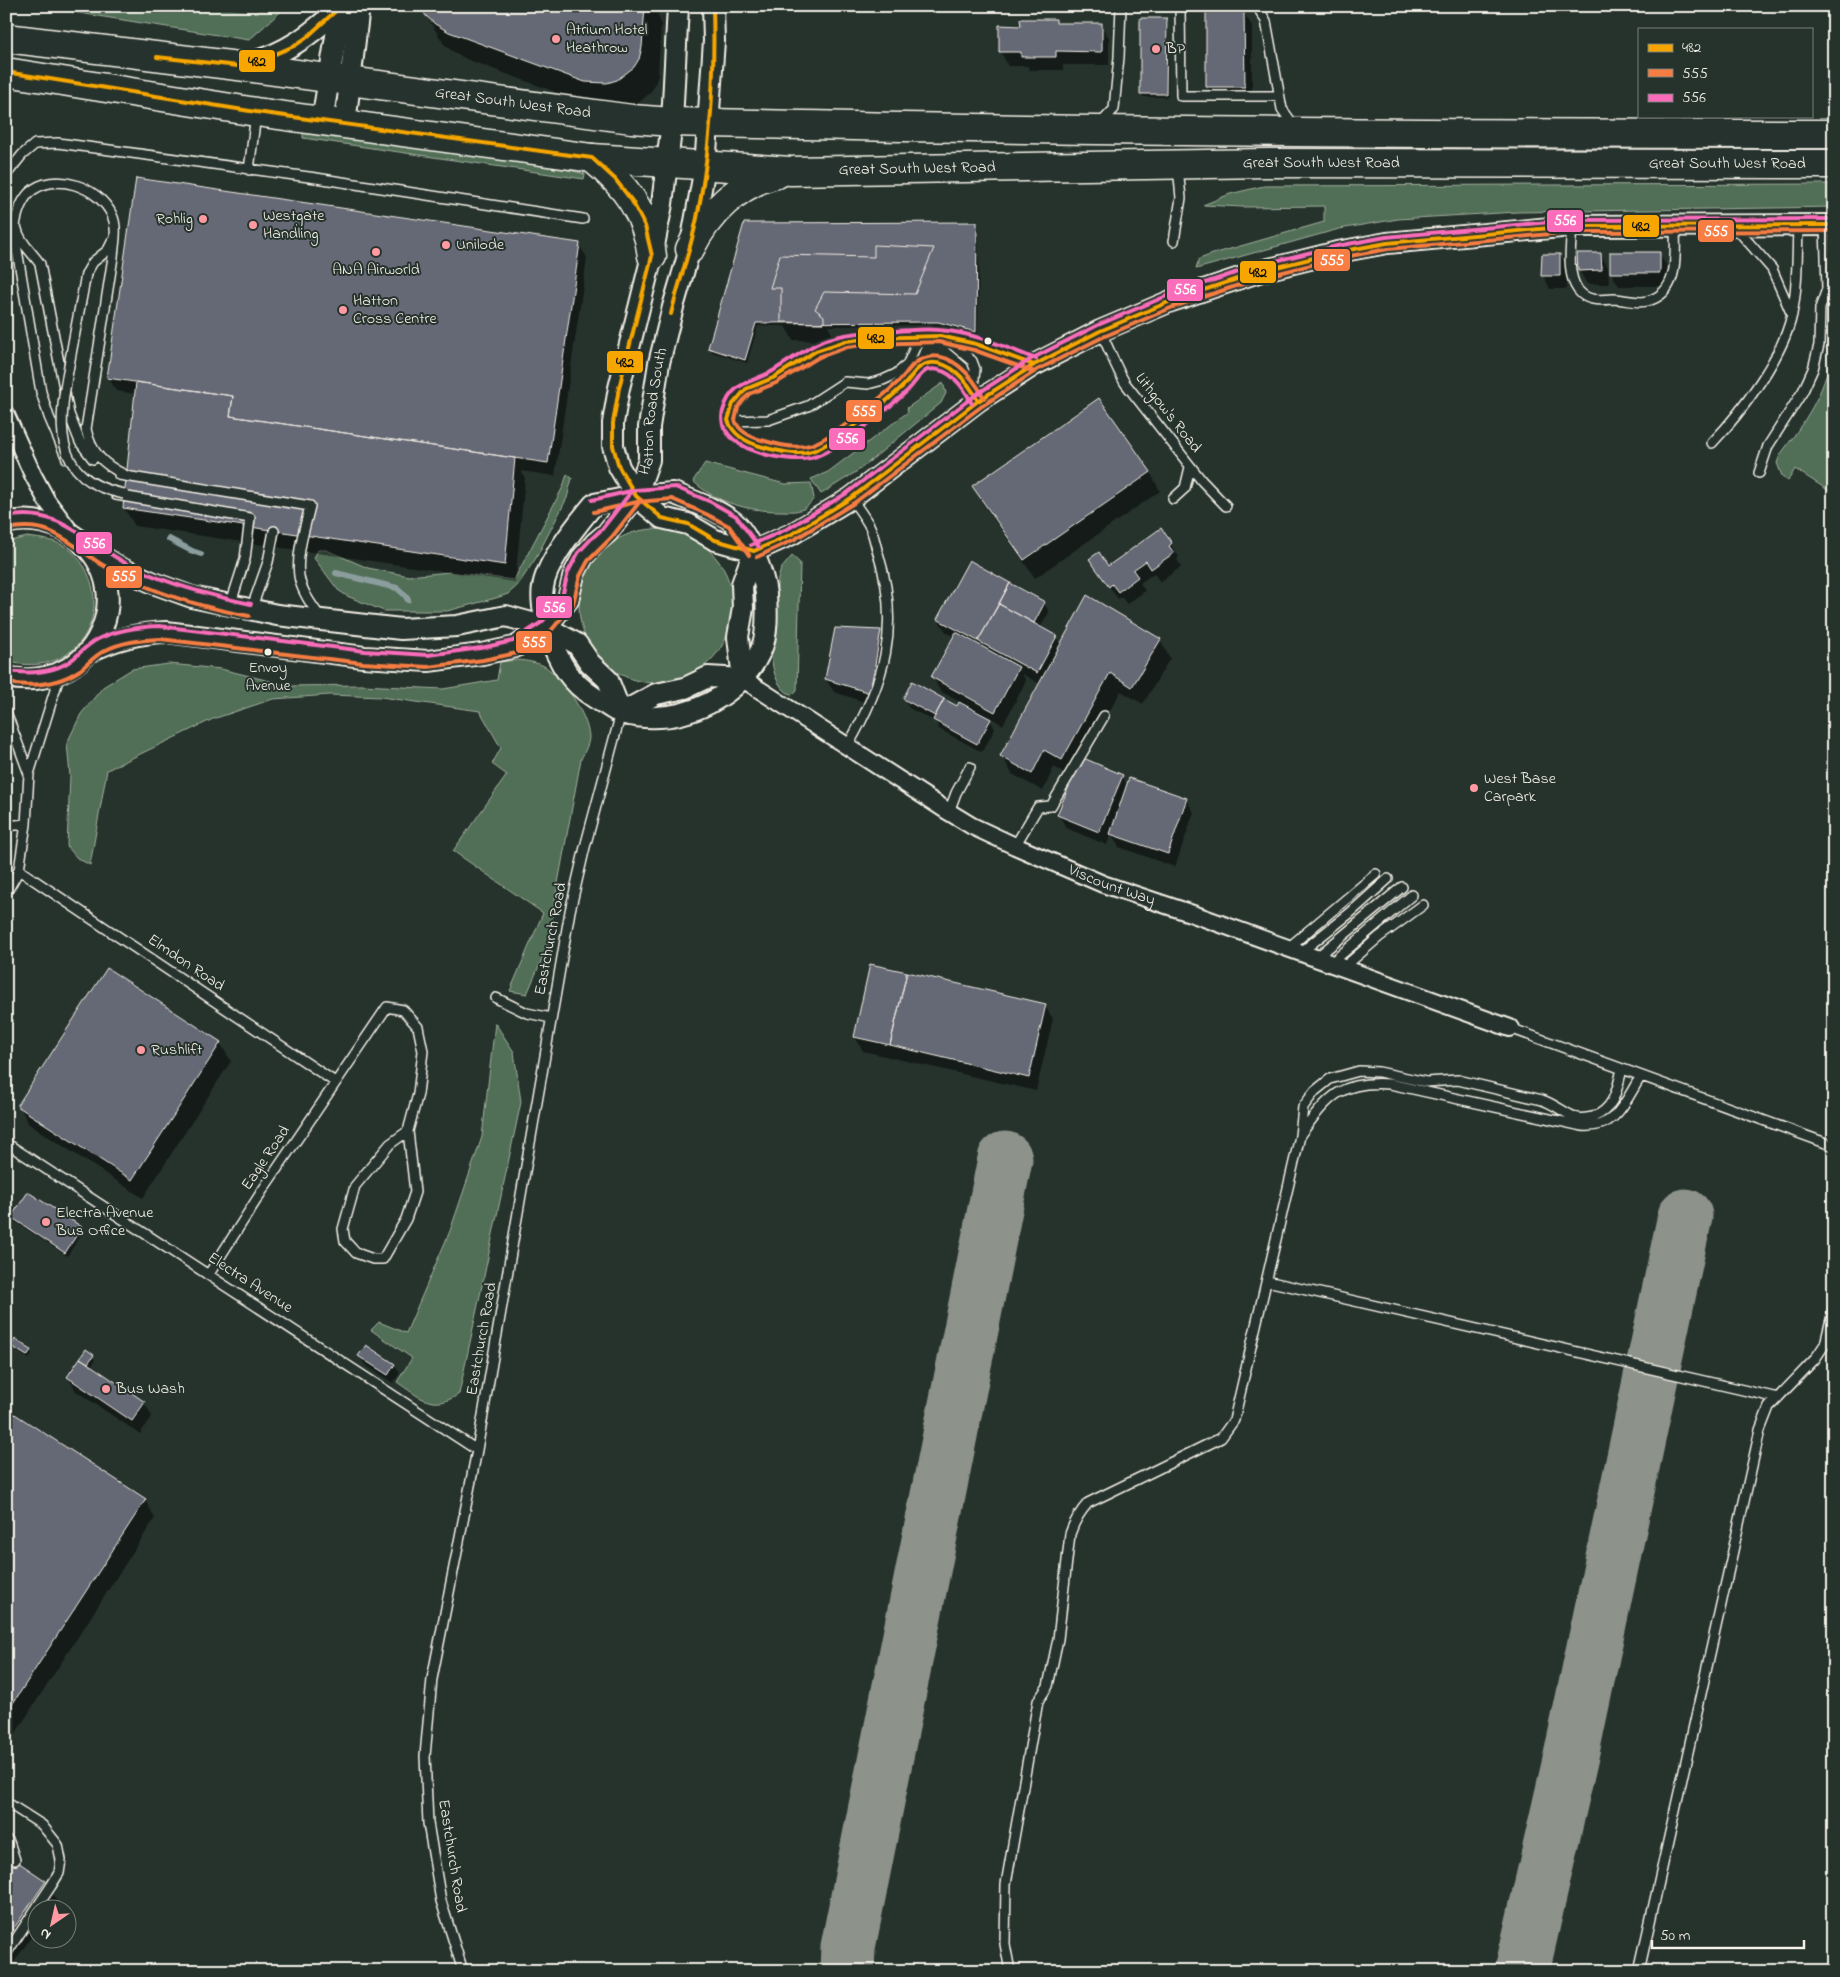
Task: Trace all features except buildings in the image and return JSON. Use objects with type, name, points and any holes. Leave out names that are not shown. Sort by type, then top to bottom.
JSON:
[{"type":"highway","name":"Great South West Road","points":[[6,38],[238,66],[337,71],[632,119],[673,110],[709,123],[1094,131],[1299,134],[1834,134]]},
{"type":"highway","name":"Great South West Road","points":[[6,72],[256,112],[592,158],[666,175],[703,178],[791,171],[1178,165],[1834,164]]},
{"type":"highway","points":[[592,158],[608,172],[636,206],[646,223],[650,236],[652,256]]},
{"type":"highway","points":[[690,249],[712,214],[735,194],[756,181],[791,171]]},
{"type":"street","name":"Hatton Road South","points":[[636,496],[619,467],[613,446],[613,423],[619,388],[652,256],[666,175],[673,110],[678,6]]},
{"type":"street","name":"Hatton Road South","points":[[636,496],[649,460],[649,427],[659,363],[672,307],[690,249],[703,178],[709,123],[714,41],[713,6]]},
{"type":"street","points":[[238,66],[259,61],[294,46],[347,7]]},
{"type":"street","points":[[333,122],[337,71],[347,7]]},
{"type":"street","points":[[337,71],[347,7]]},
{"type":"street","points":[[636,496],[662,518],[688,524],[714,540],[754,552],[792,534],[851,498],[975,395],[1100,331],[1171,302],[1261,270],[1338,252],[1387,243],[1572,226],[1829,225]]},
{"type":"street","points":[[6,415],[47,501],[96,560],[103,575],[107,592],[107,608],[98,638],[89,652],[77,664],[60,674],[40,679],[22,680],[6,677]]},
{"type":"street","points":[[546,627],[543,588],[548,572],[576,527],[594,504],[636,496]]},
{"type":"street","points":[[89,652],[112,640],[148,633],[166,632],[364,657],[428,660],[465,657],[515,647],[546,627],[568,600],[574,574],[583,557],[607,533],[636,496]]},
{"type":"street","points":[[6,523],[34,521],[52,524],[78,539],[120,568],[192,597],[230,606],[277,615],[401,629],[457,626],[506,616],[546,627],[577,644],[590,664],[608,680],[621,713],[654,718],[680,714],[714,702],[743,679],[738,637],[743,608],[742,584],[754,552]]},
{"type":"street","name":"Viscount Way","points":[[743,679],[949,812],[972,826],[1015,846],[1103,884],[1510,1028]]},
{"type":"lane","points":[[1094,131],[1114,109],[1120,57],[1121,6]]},
{"type":"lane","points":[[1180,6],[1181,96],[1279,96]]},
{"type":"lane","points":[[1258,6],[1266,21],[1282,109],[1299,134]]},
{"type":"lane","points":[[248,170],[256,112]]},
{"type":"lane","points":[[6,175],[22,155],[35,144],[58,143],[316,178],[583,219]]},
{"type":"lane","points":[[1174,241],[1180,198],[1178,165]]},
{"type":"lane","points":[[125,475],[111,468],[98,457],[89,442],[86,429],[113,257],[115,228],[112,216],[104,200],[91,191],[76,185],[61,183],[49,183],[38,186],[28,194],[20,206],[14,232],[41,392],[48,417],[65,456],[73,469],[94,487],[109,494],[250,518],[245,559],[230,606]]},
{"type":"lane","points":[[124,494],[95,485],[82,475],[68,455],[61,427],[62,402],[64,393],[66,384],[86,274],[93,262],[108,250],[112,244],[114,228],[111,216],[102,202],[91,192],[76,186],[49,185],[39,188],[30,195],[21,207],[17,218],[17,232],[40,264],[41,273],[63,386],[65,395],[69,414],[80,442],[94,460],[122,476],[310,506],[300,554],[299,578],[312,605],[322,620]]},
{"type":"lane","points":[[1759,473],[1768,446],[1803,391],[1813,369],[1819,345],[1820,308],[1827,289],[1829,225]]},
{"type":"lane","points":[[1572,226],[1571,274],[1577,289],[1584,297],[1598,300],[1623,299],[1642,302],[1657,297],[1673,278],[1675,267],[1675,226]]},
{"type":"lane","points":[[1734,226],[1772,269],[1792,315]]},
{"type":"lane","points":[[1712,443],[1733,422],[1781,344],[1792,315],[1797,269],[1798,226]]},
{"type":"lane","points":[[1827,289],[1834,281]]},
{"type":"lane","name":"Lithgow's Road","points":[[1100,331],[1110,350],[1115,366],[1125,383],[1190,467],[1226,506]]},
{"type":"lane","points":[[728,421],[768,420],[808,406],[845,382],[868,384],[883,380],[896,374],[908,365],[916,343],[925,336]]},
{"type":"lane","points":[[940,336],[956,346],[972,361],[975,369],[975,395]]},
{"type":"lane","points":[[975,395],[944,364],[935,362],[925,364],[920,367],[902,388],[831,441],[813,451],[801,452],[762,446],[735,434],[728,421],[728,412],[737,398],[748,388],[772,378],[804,357],[828,346],[847,341],[940,336],[970,343],[1034,365]]},
{"type":"lane","points":[[1173,499],[1185,488],[1190,467]]},
{"type":"lane","points":[[847,747],[861,723],[874,693],[885,659],[889,631],[888,596],[881,563],[870,526],[851,498]]},
{"type":"lane","points":[[251,610],[268,562],[274,531]]},
{"type":"lane","points":[[6,893],[19,870],[26,824],[29,774],[60,674]]},
{"type":"lane","points":[[6,712],[29,774]]},
{"type":"lane","name":"Eastchurch Road","points":[[463,1971],[441,1901],[428,1823],[425,1756],[432,1679],[477,1450],[570,911],[584,847],[621,713]]},
{"type":"lane","points":[[1015,846],[1038,807],[1051,806],[1104,716]]},
{"type":"lane","points":[[949,812],[956,792],[970,767]]},
{"type":"lane","points":[[6,826],[26,824]]},
{"type":"lane","name":"Elmdon Road","points":[[19,870],[335,1082]]},
{"type":"lane","points":[[1294,950],[1376,874]]},
{"type":"lane","points":[[1294,950],[1350,913],[1388,878]]},
{"type":"lane","points":[[1330,963],[1402,887]]},
{"type":"lane","points":[[1330,963],[1412,895]]},
{"type":"lane","points":[[1330,963],[1379,938],[1423,905]]},
{"type":"lane","points":[[496,998],[526,1013],[551,1018]]},
{"type":"lane","name":"Eagle Road","points":[[209,1274],[264,1188],[387,1007],[403,1010],[418,1028],[423,1052],[418,1094],[408,1131]]},
{"type":"lane","points":[[1510,1028],[1834,1146]]},
{"type":"lane","points":[[1010,1971],[1005,1944],[1006,1884],[1038,1700],[1048,1686],[1058,1639],[1070,1534],[1079,1513],[1088,1503],[1222,1438],[1228,1431],[1234,1420],[1300,1136],[1303,1107],[1309,1098],[1330,1079],[1345,1074],[1369,1071],[1426,1082],[1458,1080],[1542,1100],[1554,1104],[1576,1118],[1582,1118],[1597,1116],[1611,1104],[1615,1098],[1622,1069]]},
{"type":"lane","points":[[1300,1136],[1328,1100],[1344,1089],[1366,1084],[1390,1084],[1574,1125],[1600,1126],[1614,1118],[1641,1076]]},
{"type":"lane","points":[[408,1131],[414,1192],[406,1219],[391,1248],[383,1259],[373,1259],[356,1253],[345,1241],[343,1229],[348,1210],[355,1186],[390,1144],[408,1131]]},
{"type":"lane","name":"Electra Avenue","points":[[6,1143],[477,1450]]},
{"type":"lane","points":[[1266,1281],[1778,1398]]},
{"type":"lane","points":[[1639,1971],[1760,1430],[1769,1407],[1815,1358],[1825,1344],[1834,1307]]},
{"type":"lane","points":[[6,1802],[42,1825],[58,1845],[61,1860],[58,1873],[51,1886],[6,1954]]},
{"type":"lane","points":[[6,1839],[10,1842],[15,1860]]},
{"type":"green space","points":[[35,6],[287,6],[249,40]]},
{"type":"green space","points":[[303,131],[569,170],[585,174],[584,179],[303,138]]},
{"type":"green space","points":[[1834,184],[1834,207],[1517,212],[1398,219],[1339,229],[1196,269],[1199,259],[1324,222],[1324,206],[1243,207],[1203,205],[1230,194],[1264,186]]},
{"type":"green space","points":[[1834,296],[1834,494],[1795,469],[1788,481],[1782,476],[1777,463],[1780,455],[1812,408],[1824,383],[1831,355],[1833,355],[1828,319]]},
{"type":"green space","points":[[943,383],[946,393],[941,403],[859,470],[821,494],[811,479],[828,472],[908,412],[907,408]]},
{"type":"green space","points":[[705,463],[785,484],[811,483],[814,498],[805,508],[795,511],[768,511],[734,504],[712,495],[693,481]]},
{"type":"green space","points":[[567,474],[572,478],[567,498],[536,558],[518,585],[508,594],[496,598],[447,611],[384,611],[347,596],[338,590],[314,558],[318,550],[326,550],[368,568],[409,576],[449,572],[514,580],[563,487]]},
{"type":"green space","points":[[656,529],[685,535],[699,542],[710,552],[720,563],[727,577],[733,606],[727,635],[720,649],[710,660],[699,670],[685,677],[656,683],[627,677],[613,670],[602,660],[592,649],[585,635],[579,606],[585,577],[592,563],[602,552],[613,542],[627,535]]},
{"type":"green space","points":[[27,537],[55,542],[70,550],[83,565],[91,582],[94,600],[92,618],[86,634],[75,648],[59,658],[40,664],[14,663],[6,660],[6,542]]},
{"type":"green space","points":[[792,556],[800,563],[797,690],[792,695],[782,687],[775,675],[771,643],[778,579],[781,569]]},
{"type":"green space","points":[[518,660],[544,666],[559,679],[579,708],[588,728],[589,737],[581,759],[548,945],[527,994],[510,991],[543,913],[453,851],[507,775],[492,764],[501,748],[480,711],[381,697],[330,695],[273,699],[213,719],[107,770],[90,865],[77,858],[67,846],[70,776],[67,743],[81,714],[103,687],[132,669],[169,664],[221,669],[290,686],[362,685],[443,689],[497,680],[500,662]]},
{"type":"green space","points":[[495,1023],[514,1052],[521,1102],[459,1394],[441,1402],[434,1402],[419,1397],[397,1382],[412,1358],[371,1330],[379,1322],[406,1333],[450,1231],[482,1137]]},
{"type":"waterway","points":[[169,539],[201,554]]},
{"type":"waterway","points":[[336,573],[397,588],[408,600]]},
{"type":"taxiway","points":[[847,1971],[848,1947],[1005,1159]]},
{"type":"taxiway","points":[[1522,1971],[1571,1756],[1685,1216]]},
{"type":"transit line","name":"482","points":[[157,57],[238,66],[259,61],[294,46],[306,38],[341,6]]},
{"type":"transit line","name":"482","points":[[671,314],[697,218],[706,165],[713,86],[713,6]]},
{"type":"transit line","name":"482","points":[[6,72],[256,112],[592,158],[615,179],[632,201],[645,226],[652,256],[619,388],[613,423],[613,446],[619,467],[636,496],[662,518],[688,524],[715,540],[754,551]]},
{"type":"transit line","name":"556","points":[[751,545],[789,528],[847,493],[974,396],[1031,359],[1098,325],[1169,295],[1259,265],[1337,246],[1386,237],[1571,220],[1834,219]]},
{"type":"transit line","name":"482","points":[[754,551],[792,534],[851,498],[978,401],[1034,365],[1100,331],[1171,301],[1261,271],[1338,252],[1387,243],[1572,226],[1834,225]]},
{"type":"transit line","name":"555","points":[[757,557],[795,539],[854,503],[982,406],[1037,370],[1103,337],[1173,307],[1263,277],[1339,258],[1388,249],[1572,232],[1834,231]]},
{"type":"transit line","name":"556","points":[[972,404],[960,384],[948,374],[935,369],[927,370],[898,399],[848,438],[824,453],[802,459],[787,459],[755,451],[729,435],[723,424],[723,411],[726,401],[736,389],[771,372],[816,344],[839,336],[864,332],[921,329],[951,331],[988,341],[1036,359]]},
{"type":"transit line","name":"482","points":[[978,401],[957,373],[943,364],[934,363],[926,364],[919,368],[902,387],[871,413],[833,440],[812,451],[788,452],[769,449],[752,443],[737,435],[728,420],[733,404],[746,389],[773,378],[816,351],[846,341],[870,338],[940,336],[976,344],[1034,365]]},
{"type":"transit line","name":"555","points":[[984,398],[967,373],[959,366],[942,357],[932,356],[915,363],[897,383],[868,408],[830,435],[810,445],[799,447],[787,446],[756,438],[743,432],[735,420],[738,407],[749,394],[776,383],[819,357],[847,347],[870,344],[939,342],[974,350],[1032,371]]},
{"type":"transit line","name":"556","points":[[592,500],[635,490],[675,487],[711,502],[736,516],[759,547]]},
{"type":"transit line","name":"556","points":[[7,671],[42,672],[50,670],[67,663],[91,643],[105,636],[143,627],[159,626],[365,651],[428,655],[481,648],[513,641],[542,622],[562,597],[568,572],[578,553],[602,529],[631,492]]},
{"type":"transit line","name":"555","points":[[594,512],[637,502],[672,499],[729,526],[749,555]]},
{"type":"transit line","name":"555","points":[[6,683],[35,685],[54,682],[72,675],[97,655],[110,648],[131,642],[153,639],[363,663],[428,667],[483,660],[517,653],[550,632],[573,604],[580,576],[588,561],[612,537],[641,500]]},
{"type":"transit line","name":"556","points":[[6,517],[26,515],[44,517],[75,531],[137,569],[165,581],[222,598],[251,604]]},
{"type":"transit line","name":"555","points":[[7,529],[22,527],[47,530],[68,541],[105,567],[138,583],[193,603],[249,616]]},
{"type":"place","name":"Atrium Hotel Heathrow","points":[[556,39]]},
{"type":"place","name":"BP","points":[[1156,49]]},
{"type":"place","name":"Rohlig","points":[[203,219]]},
{"type":"place","name":"Westgate Handling","points":[[253,225]]},
{"type":"place","name":"Unilode","points":[[446,245]]},
{"type":"place","name":"ANA Airworld","points":[[376,252]]},
{"type":"place","name":"Hatton Cross Centre","points":[[343,310]]},
{"type":"place","name":"Envoy Avenue","points":[[268,652]]},
{"type":"place","name":"West Base Carpark","points":[[1474,788]]},
{"type":"place","name":"Rushlift","points":[[141,1050]]},
{"type":"place","name":"Electra Avenue Bus Office","points":[[46,1222]]},
{"type":"place","name":"Bus Wash","points":[[106,1389]]}]
